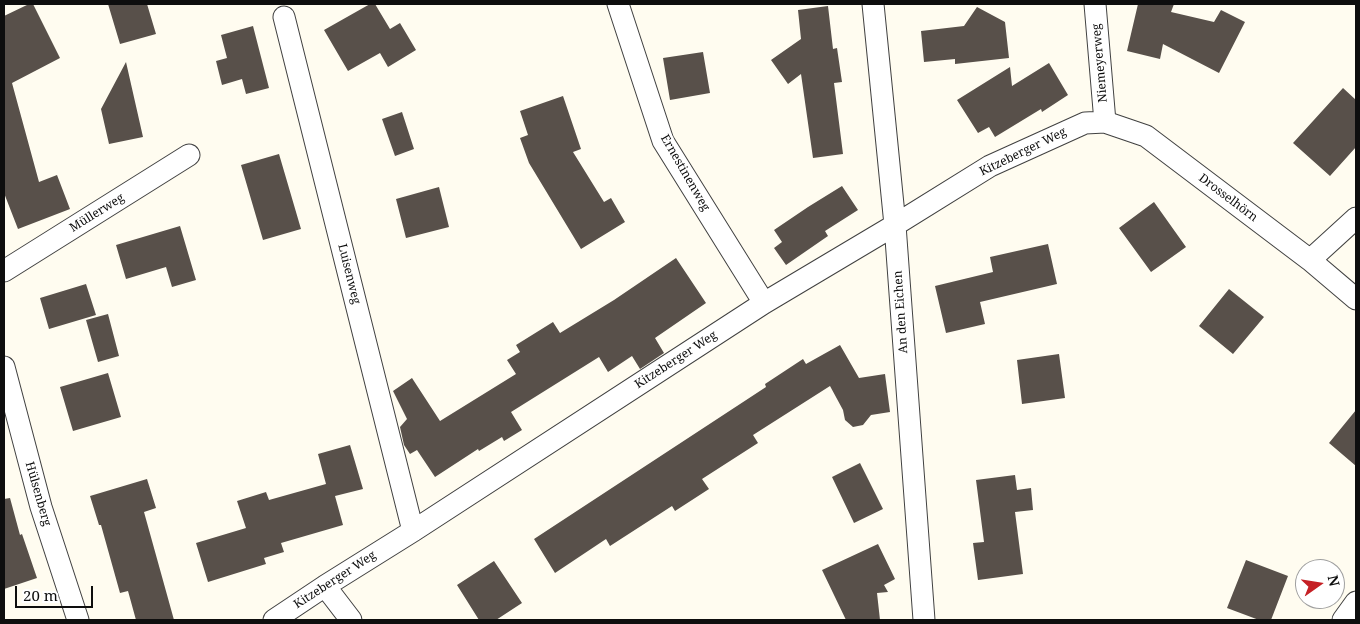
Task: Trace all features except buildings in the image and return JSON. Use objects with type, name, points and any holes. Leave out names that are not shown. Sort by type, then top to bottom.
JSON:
[{"type":"street","name":"Ernestinenweg","points":[[618,4],[663,141],[764,303]]},
{"type":"street","name":"An den Eichen","points":[[873,4],[895,225],[924,620]]},
{"type":"street","name":"Niemeyerweg","points":[[1095,4],[1097,122]]},
{"type":"street","name":"Luisenweg","points":[[284,17],[413,531]]},
{"type":"street","name":"Kitzeberger Weg","points":[[274,620],[764,303],[990,166],[1097,122]]},
{"type":"street","name":"Drosselhörn","points":[[1097,122],[1146,136],[1310,260],[1356,299]]},
{"type":"street","name":"Müllerweg","points":[[4,271],[190,155]]},
{"type":"street","points":[[1310,260],[1356,218]]},
{"type":"street","name":"Hülsenberg","points":[[4,367],[41,507],[78,620]]},
{"type":"street","points":[[325,586],[351,620]]},
{"type":"street","points":[[1343,620],[1356,602]]}]
